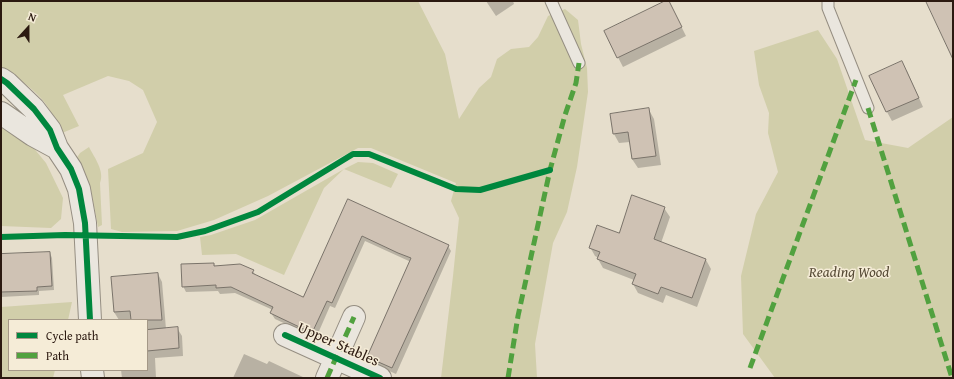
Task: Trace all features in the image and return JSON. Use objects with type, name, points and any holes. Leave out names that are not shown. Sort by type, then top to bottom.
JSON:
[{"type":"street","points":[[1,80],[7,83],[34,109],[50,130],[57,148],[71,169],[79,189],[85,223],[90,319]]},
{"type":"street","points":[[1,113],[33,135],[57,148]]},
{"type":"street","name":"Upper Stables","points":[[327,378],[354,317]]},
{"type":"street","name":"Upper Stables","points":[[285,335],[380,378]]},
{"type":"lane","points":[[551,1],[579,64]]},
{"type":"lane","points":[[828,1],[828,8],[868,108]]},
{"type":"green space","points":[[1,1],[418,1],[445,54],[459,119],[479,88],[491,77],[497,59],[511,49],[529,47],[538,37],[548,16],[565,9],[578,20],[581,44],[587,68],[588,92],[577,167],[567,212],[553,243],[535,344],[537,378],[441,378],[459,218],[451,201],[456,183],[371,148],[358,148],[268,196],[214,220],[177,231],[122,232],[111,229],[108,169],[143,153],[157,122],[143,90],[129,81],[108,76],[63,95],[79,126],[62,133],[41,98],[24,83],[1,68]]},
{"type":"green space","name":"Reading Wood","points":[[818,30],[837,59],[865,140],[908,148],[953,117],[953,378],[775,378],[743,334],[741,276],[756,214],[778,172],[768,133],[769,113],[759,85],[754,51]]},
{"type":"green space","points":[[1,126],[32,146],[46,163],[63,198],[61,219],[51,228],[1,226]]},
{"type":"green space","points":[[89,147],[98,164],[101,174],[102,225],[98,227],[91,191],[76,159],[80,153]]},
{"type":"green space","points":[[358,162],[373,163],[398,174],[391,188],[344,169]]},
{"type":"green space","points":[[344,169],[324,188],[284,275],[236,254],[202,255],[200,237],[211,235],[255,220]]},
{"type":"green space","points":[[72,302],[68,319],[8,319],[8,371],[55,371],[53,378],[1,378],[1,307]]},
{"type":"building","points":[[665,1],[669,1],[682,27],[617,58],[604,31]]},
{"type":"building","points":[[926,1],[953,1],[953,59]]},
{"type":"building","points":[[902,61],[919,98],[886,112],[869,76]]},
{"type":"building","points":[[649,108],[656,156],[632,159],[628,132],[613,134],[610,114]]},
{"type":"building","points":[[632,195],[665,207],[654,239],[706,259],[692,298],[661,287],[658,294],[632,284],[636,274],[597,259],[600,252],[589,248],[597,225],[619,233]]},
{"type":"building","points":[[348,199],[449,245],[392,368],[367,357],[411,258],[362,236],[332,303],[327,301],[312,333],[270,313],[273,307],[231,287],[216,288],[216,285],[182,287],[181,264],[214,263],[214,266],[240,264],[254,270],[252,273],[303,297]]},
{"type":"building","points":[[50,252],[52,286],[37,287],[37,291],[1,292],[1,254]]},
{"type":"building","points":[[158,273],[162,320],[131,319],[130,311],[114,312],[111,277]]},
{"type":"building","points":[[178,327],[179,348],[148,351],[148,330]]},
{"type":"marked path","points":[[508,378],[518,316],[550,170],[565,115],[576,83],[579,63]]},
{"type":"marked path","points":[[750,368],[856,80]]},
{"type":"marked path","points":[[868,108],[952,378]]},
{"type":"marked path","points":[[327,378],[354,317]]},
{"type":"cycle path","points":[[1,79],[34,109],[50,130],[57,148],[71,169],[79,189],[85,223],[90,319]]},
{"type":"cycle path","points":[[1,237],[65,235],[177,237],[205,231],[258,212],[353,154],[369,154],[456,189],[480,190],[550,170]]},
{"type":"cycle path","points":[[285,335],[380,378]]}]
